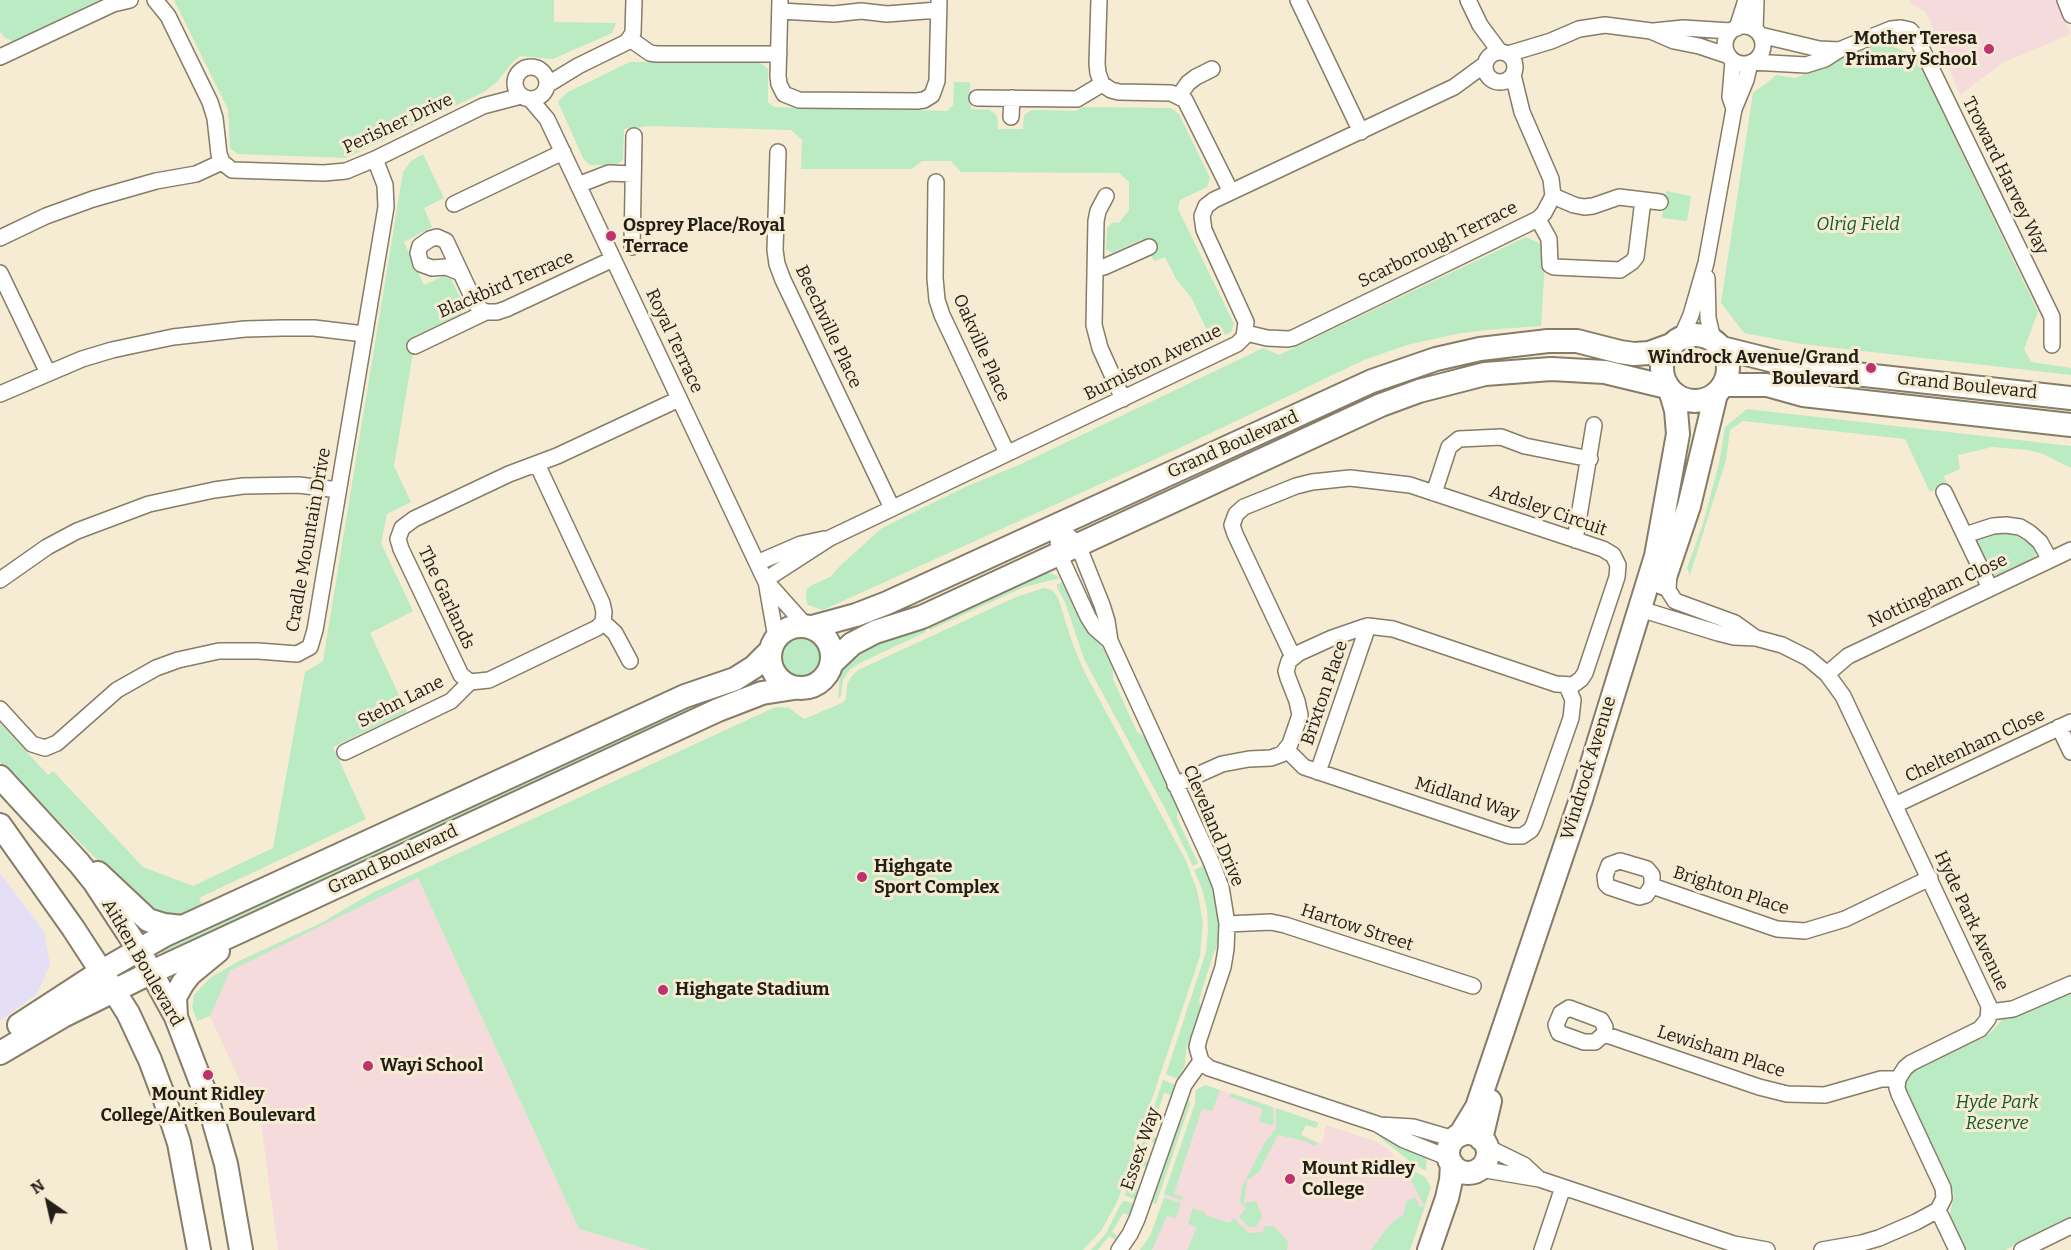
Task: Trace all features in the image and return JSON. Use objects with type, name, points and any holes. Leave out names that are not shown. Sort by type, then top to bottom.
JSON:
[{"type":"street","points":[[2,52],[116,2],[130,0]]},
{"type":"street","points":[[0,238],[46,216],[93,199],[156,181],[196,174],[222,162],[210,102],[168,16],[155,0]]},
{"type":"street","points":[[578,66],[540,69],[530,66],[520,70],[515,80],[516,88],[536,93],[578,66],[613,51],[630,39],[634,27],[633,0]]},
{"type":"street","points":[[1099,0],[1097,64],[1102,84],[1119,92],[1171,93],[1179,96],[1190,107],[1231,192]]},
{"type":"street","points":[[1298,0],[1360,132]]},
{"type":"street","points":[[1468,0],[1522,112],[1551,179],[1553,196],[1584,207],[1619,197],[1660,202]]},
{"type":"street","points":[[1746,0],[1734,29],[1726,40],[1726,51],[1731,58],[1744,64],[1751,63]]},
{"type":"street","points":[[1707,263],[1708,318],[1717,344],[1726,357],[1727,376],[1720,390],[1707,399],[1687,400],[1669,389],[1663,376],[1662,365],[1665,354],[1676,342],[1691,315],[1707,263],[1734,109],[1751,63],[1761,53],[1763,47],[1758,32],[1756,0]]},
{"type":"street","points":[[2065,0],[2071,15]]},
{"type":"street","points":[[780,5],[834,14],[861,11],[899,14],[939,5],[937,81],[932,95],[924,100],[793,99],[784,94],[779,84],[780,5]]},
{"type":"street","name":"Burniston Avenue","points":[[765,580],[830,538],[1229,349],[1242,340],[1246,333],[1244,316],[1202,222],[1206,206],[1231,192],[1580,29],[1592,26],[1617,26],[1651,32],[1731,58]]},
{"type":"street","points":[[1734,29],[1750,27],[1758,32]]},
{"type":"street","name":"Burniston Avenue","points":[[1651,32],[1683,28],[1734,29]]},
{"type":"street","name":"Troward Harvey Way","points":[[1751,63],[1806,65],[1825,59],[1839,50],[1891,29],[1910,30],[1916,37],[2052,317],[2052,345]]},
{"type":"street","name":"Troward Harvey Way","points":[[1758,32],[1818,50],[1839,50]]},
{"type":"street","points":[[630,39],[656,54],[779,54]]},
{"type":"street","points":[[1731,58],[1730,97],[1734,109]]},
{"type":"street","points":[[536,93],[546,76],[540,69]]},
{"type":"street","points":[[1179,96],[1188,83],[1212,69]]},
{"type":"street","name":"Perisher Drive","points":[[483,106],[515,80]]},
{"type":"street","points":[[977,98],[1077,99],[1102,84]]},
{"type":"street","name":"Perisher Drive","points":[[222,162],[232,170],[239,171],[324,173],[346,171],[483,106],[536,93]]},
{"type":"street","name":"Royal Terrace","points":[[536,93],[546,119],[765,580],[773,644]]},
{"type":"street","points":[[1011,117],[1012,98]]},
{"type":"street","points":[[632,247],[633,136]]},
{"type":"street","points":[[454,204],[562,152]]},
{"type":"street","name":"Beechville Place","points":[[778,152],[775,250],[777,264],[892,508]]},
{"type":"street","name":"Cradle Mountain Drive","points":[[0,709],[32,744],[45,748],[57,743],[117,690],[156,668],[178,660],[219,651],[297,654],[306,651],[315,630],[386,207],[385,185],[375,159]]},
{"type":"street","points":[[578,185],[609,173],[633,174]]},
{"type":"street","name":"Oakville Place","points":[[936,182],[935,278],[937,300],[1008,453]]},
{"type":"street","points":[[1106,196],[1098,211],[1096,221],[1094,325],[1123,399]]},
{"type":"street","name":"Scarborough Terrace","points":[[1246,333],[1267,338],[1293,338],[1538,219],[1553,196]]},
{"type":"street","points":[[1538,219],[1549,239],[1550,265],[1620,270],[1632,262],[1635,256],[1643,200]]},
{"type":"street","points":[[1095,269],[1149,247]]},
{"type":"street","name":"Blackbird Terrace","points":[[415,346],[486,312],[506,309],[613,259]]},
{"type":"street","points":[[0,273],[48,373]]},
{"type":"street","points":[[461,273],[475,303],[486,312]]},
{"type":"street","points":[[0,394],[48,373],[112,350],[208,332],[314,328],[364,334]]},
{"type":"street","points":[[1676,342],[1692,335],[1703,336],[1717,344]]},
{"type":"street","name":"Grand Boulevard","points":[[809,626],[856,615],[887,603],[1372,381],[1436,358],[1480,349],[1548,341],[1577,341],[1634,354],[1649,352],[1676,342]]},
{"type":"street","name":"Grand Boulevard","points":[[1717,344],[1802,368],[2071,398]]},
{"type":"street","name":"Grand Boulevard","points":[[832,663],[852,644],[875,632],[922,617],[1381,405],[1419,391],[1455,381],[1516,371],[1580,369],[1615,374],[1669,389]]},
{"type":"street","name":"Grand Boulevard","points":[[1720,390],[1767,385],[1803,394],[2071,425]]},
{"type":"street","name":"Windrock Avenue","points":[[1647,611],[1678,434],[1676,410],[1669,389]]},
{"type":"street","name":"Windrock Avenue","points":[[1440,1250],[1458,1197],[1467,1153],[1466,1128],[1477,1107],[1581,799],[1617,677],[1671,561],[1720,390]]},
{"type":"street","name":"The Garlands","points":[[470,682],[461,675],[401,549],[399,533],[406,524],[414,519],[509,474],[537,464],[679,399]]},
{"type":"street","points":[[1575,540],[1594,425]]},
{"type":"street","points":[[1434,493],[1449,447],[1459,439],[1501,437],[1525,446],[1590,459]]},
{"type":"street","points":[[470,682],[489,680],[597,628],[603,622],[602,603],[537,464]]},
{"type":"street","name":"Ardsley Circuit","points":[[1287,750],[1300,715],[1286,671],[1293,657],[1232,525],[1239,510],[1287,489],[1330,479],[1350,478],[1398,482],[1603,549],[1613,555],[1618,571],[1585,673],[1577,682],[1567,686]]},
{"type":"street","points":[[0,580],[47,547],[77,531],[149,504],[214,489],[243,486],[299,485],[338,490]]},
{"type":"street","points":[[1944,492],[1990,588]]},
{"type":"street","name":"Cleveland Drive","points":[[1057,525],[1068,549],[1105,613],[1110,641],[1218,880],[1225,906],[1226,949],[1223,967],[1197,1047],[1201,1061]]},
{"type":"street","points":[[1965,535],[1994,526],[2020,527],[2040,542],[2050,560]]},
{"type":"street","name":"Burniston Avenue","points":[[757,562],[801,544],[830,538]]},
{"type":"street","name":"Cleveland Drive","points":[[1068,549],[1088,618],[1095,628],[1110,641]]},
{"type":"street","name":"Nottingham Close","points":[[1827,674],[1848,656],[2071,550]]},
{"type":"street","name":"Hyde Park Avenue","points":[[1671,561],[1668,590],[1675,601],[1735,623],[1756,638]]},
{"type":"street","name":"Royal Terrace","points":[[765,580],[809,626]]},
{"type":"street","name":"Hyde Park Avenue","points":[[1647,611],[1734,637],[1756,638],[1797,652],[1818,665],[1843,696],[1930,878],[1990,1012],[1980,1029],[1911,1064],[1905,1068],[1898,1079]]},
{"type":"street","points":[[603,622],[615,633],[630,661]]},
{"type":"street","points":[[809,626],[826,638],[830,645],[832,663],[820,682],[810,687],[794,688],[779,680],[773,672],[770,662],[773,644],[789,627],[809,626]]},
{"type":"street","points":[[1293,657],[1332,638],[1368,626],[1393,629],[1567,686]]},
{"type":"street","name":"Brixton Place","points":[[1318,772],[1368,626]]},
{"type":"street","name":"Grand Boulevard","points":[[0,1038],[102,971],[183,927],[685,696],[735,679],[754,668],[773,644]]},
{"type":"street","name":"Stehn Lane","points":[[345,752],[451,701],[470,682]]},
{"type":"street","name":"Midland Way","points":[[1287,750],[1298,763],[1318,772],[1504,834],[1522,836],[1531,830],[1534,824],[1571,718],[1573,700],[1567,686]]},
{"type":"street","name":"Grand Boulevard","points":[[0,1053],[38,1029],[252,924],[718,710],[762,693],[794,688]]},
{"type":"street","points":[[2065,725],[2071,752]]},
{"type":"street","name":"Cheltenham Close","points":[[1895,806],[2065,725]]},
{"type":"street","points":[[1176,785],[1222,764],[1277,757],[1287,750]]},
{"type":"street","name":"Aitken Boulevard","points":[[0,777],[95,883],[152,972],[176,1017],[207,1098],[226,1164],[241,1250]]},
{"type":"street","name":"Aitken Boulevard","points":[[0,825],[102,971],[128,1013],[150,1060],[165,1100],[185,1172],[199,1250]]},
{"type":"street","points":[[48,828],[148,920],[183,927]]},
{"type":"street","name":"Brighton Place","points":[[1652,886],[1777,929],[1805,931],[1845,919],[1930,878]]},
{"type":"street","name":"Hartow Street","points":[[1227,924],[1271,922],[1285,925],[1473,986]]},
{"type":"street","points":[[176,1017],[175,997],[190,974],[252,924]]},
{"type":"street","points":[[1990,1012],[2013,1010],[2071,984]]},
{"type":"street","name":"Lewisham Place","points":[[1604,1034],[1759,1087],[1787,1094],[1825,1095],[1881,1079],[1898,1079]]},
{"type":"street","points":[[1201,1061],[1209,1068],[1377,1124],[1404,1140],[1524,1165],[1539,1179]]},
{"type":"street","name":"Essex Way","points":[[1119,1250],[1137,1219],[1184,1085],[1201,1061]]},
{"type":"street","points":[[1822,1250],[1879,1238],[1938,1210],[1944,1198],[1943,1188],[1899,1094],[1898,1079]]},
{"type":"street","points":[[1467,1153],[1563,1187],[1707,1243],[1734,1244],[1767,1250]]},
{"type":"street","name":"Windrock Avenue","points":[[1429,1250],[1447,1198],[1467,1153]]},
{"type":"street","points":[[1542,1250],[1563,1187]]},
{"type":"street","points":[[1938,1210],[1958,1250]]},
{"type":"street","points":[[2022,1250],[2071,1226]]},
{"type":"shaded area","name":"Mother Teresa Primary School","points":[[1909,0],[2056,0],[2071,34],[2002,63],[1960,95],[1926,12],[1911,4]]},
{"type":"shaded area","points":[[0,873],[44,931],[50,965],[37,994],[0,1021]]},
{"type":"shaded area","name":"Wayi School","points":[[418,878],[579,1229],[650,1250],[278,1250],[262,1129],[210,1016],[230,971]]},
{"type":"shaded area","name":"Mount Ridley College","points":[[1205,1085],[1319,1123],[1316,1128],[1306,1125],[1301,1134],[1322,1144],[1326,1125],[1377,1142],[1389,1150],[1403,1164],[1425,1207],[1410,1250],[1140,1250],[1150,1236],[1159,1212],[1195,1104],[1196,1090]]},
{"type":"green space","points":[[0,0],[104,0],[18,41],[13,41],[5,38],[0,32]]},
{"type":"green space","points":[[174,0],[554,0],[554,22],[616,23],[612,33],[553,59],[520,56],[497,82],[484,92],[346,158],[238,154],[230,148],[228,109]]},
{"type":"green space","name":"Olrig Field","points":[[1880,42],[1915,55],[2038,312],[2024,349],[2031,362],[2071,368],[2071,375],[1802,344],[1744,333],[1721,303],[1753,93],[1777,75],[1796,78]]},
{"type":"green space","points":[[630,62],[759,62],[768,69],[768,102],[774,107],[947,111],[953,105],[954,82],[970,82],[971,109],[990,110],[997,116],[998,129],[1023,129],[1024,115],[1032,110],[1076,111],[1082,107],[1171,108],[1179,114],[1210,178],[1207,187],[1180,200],[1178,209],[1234,324],[1231,332],[1212,341],[1191,297],[1176,279],[1165,257],[1154,261],[1143,239],[1112,253],[1106,249],[1107,228],[1113,222],[1119,223],[1129,210],[1129,182],[1119,173],[961,172],[951,161],[922,161],[912,169],[801,169],[802,140],[791,130],[651,126],[624,129],[623,160],[616,165],[590,165],[584,160],[558,102],[566,93]]},
{"type":"green space","points":[[423,154],[444,198],[424,208],[432,227],[404,242],[424,285],[444,276],[451,279],[464,305],[462,314],[416,335],[394,466],[411,502],[387,514],[381,543],[413,611],[370,633],[407,712],[333,747],[366,819],[199,898],[203,907],[178,919],[149,912],[0,762],[0,723],[48,775],[53,771],[143,867],[193,886],[273,848],[305,672],[323,661],[403,172],[411,161]]},
{"type":"green space","points":[[1666,191],[1691,196],[1687,221],[1662,218]]},
{"type":"green space","points":[[1526,237],[1546,246],[1541,326],[1456,334],[1407,345],[1364,360],[1171,452],[823,610],[808,605],[807,589],[830,577],[882,528],[1263,348],[1279,355]]},
{"type":"green space","points":[[1747,409],[2071,446],[2071,468],[2043,454],[2028,450],[1992,447],[1958,455],[1960,469],[1944,476],[1947,484],[1930,492],[1905,439],[1743,421],[1730,430],[1726,460],[1690,575],[1687,568],[1703,524],[1720,459],[1725,427]]},
{"type":"green space","points":[[1996,531],[2013,534],[2030,544],[2036,550],[2035,560],[1999,577],[1993,575],[1988,571],[1976,542],[1979,538]]},
{"type":"green space","points":[[1042,572],[1060,578],[1024,587],[930,630],[927,625]]},
{"type":"green space","points":[[1065,582],[1093,635],[1107,654],[1113,667],[1113,679],[1137,732],[1146,738],[1178,809],[1177,818],[1198,863],[1193,866],[1168,814],[1084,659],[1065,602],[1057,587],[1057,584]]},
{"type":"green space","points":[[1044,588],[1052,590],[1058,598],[1083,669],[1186,861],[1197,890],[1203,922],[1200,956],[1118,1200],[1101,1231],[1083,1250],[650,1250],[579,1229],[418,878],[230,971],[210,1016],[197,1021],[192,1007],[194,995],[210,978],[237,962],[321,923],[372,893],[776,707],[789,708],[804,719],[842,703],[846,699],[847,685],[858,670],[1016,597]]},
{"type":"green space","points":[[923,626],[926,632],[850,669],[843,680],[841,696],[838,698],[840,675],[849,661],[870,644]]},
{"type":"green space","points":[[801,636],[816,642],[822,657],[816,672],[801,678],[786,672],[780,657],[786,642]]},
{"type":"green space","points":[[754,678],[758,687],[164,955],[160,950],[686,704]]},
{"type":"green space","points":[[1207,864],[1220,922],[1219,945],[1214,952],[1199,1000],[1201,1008],[1186,1050],[1185,1065],[1178,1079],[1166,1074],[1206,952],[1207,909],[1194,870]]},
{"type":"green space","name":"Hyde Park Reserve","points":[[2071,990],[2071,1219],[2005,1250],[1965,1250],[1949,1219],[1954,1194],[1906,1092],[1905,1083],[1908,1073],[1915,1067],[1989,1034],[2005,1017]]},
{"type":"green space","points":[[1163,1080],[1176,1085],[1173,1096],[1164,1093],[1158,1111],[1167,1115],[1166,1119],[1156,1117],[1149,1135],[1159,1139],[1157,1143],[1147,1141],[1141,1159],[1150,1163],[1149,1168],[1139,1165],[1136,1174],[1132,1188],[1141,1191],[1138,1200],[1125,1194]]},
{"type":"green space","points":[[1205,1085],[1220,1090],[1212,1111],[1202,1109],[1174,1194],[1183,1197],[1182,1200],[1164,1194],[1195,1104],[1196,1090]]},
{"type":"green space","points":[[1231,1093],[1273,1107],[1274,1125],[1259,1122],[1263,1109],[1230,1097]]},
{"type":"green space","points":[[1188,1097],[1190,1104],[1156,1204],[1151,1202]]},
{"type":"green space","points":[[1276,1108],[1319,1123],[1316,1128],[1306,1125],[1301,1135],[1317,1143],[1315,1146],[1305,1141],[1278,1135],[1259,1172],[1247,1180],[1244,1203],[1256,1201],[1262,1216],[1256,1227],[1249,1227],[1239,1217],[1246,1208],[1240,1203],[1242,1187],[1265,1142],[1276,1129]]},
{"type":"green space","points":[[1378,1136],[1427,1154],[1426,1170],[1412,1163]]},
{"type":"green space","points":[[1403,1164],[1426,1178],[1431,1187],[1410,1250],[1371,1250],[1391,1223],[1404,1214],[1406,1201],[1415,1197],[1420,1207],[1424,1206]]},
{"type":"green space","points":[[1164,1198],[1181,1203],[1176,1218],[1167,1216],[1152,1250],[1140,1250],[1150,1236]]},
{"type":"green space","points":[[1122,1202],[1136,1205],[1131,1216],[1123,1213],[1112,1232],[1120,1238],[1118,1242],[1109,1236],[1098,1250],[1091,1250],[1105,1235]]},
{"type":"green space","points":[[1193,1208],[1206,1213],[1205,1215],[1230,1223],[1234,1218],[1249,1233],[1263,1232],[1265,1226],[1274,1226],[1288,1242],[1287,1250],[1187,1250],[1197,1227],[1188,1224]]},
{"type":"place","name":"Mother Teresa Primary School","points":[[1989,49]]},
{"type":"place","name":"Osprey Place/Royal Terrace","points":[[611,236]]},
{"type":"place","name":"Windrock Avenue/Grand Boulevard","points":[[1871,368]]},
{"type":"place","name":"Highgate Sport Complex","points":[[862,877]]},
{"type":"place","name":"Highgate Stadium","points":[[663,990]]},
{"type":"place","name":"Wayi School","points":[[368,1066]]},
{"type":"place","name":"Mount Ridley College/Aitken Boulevard","points":[[208,1075]]},
{"type":"place","name":"Mount Ridley College","points":[[1290,1179]]}]
